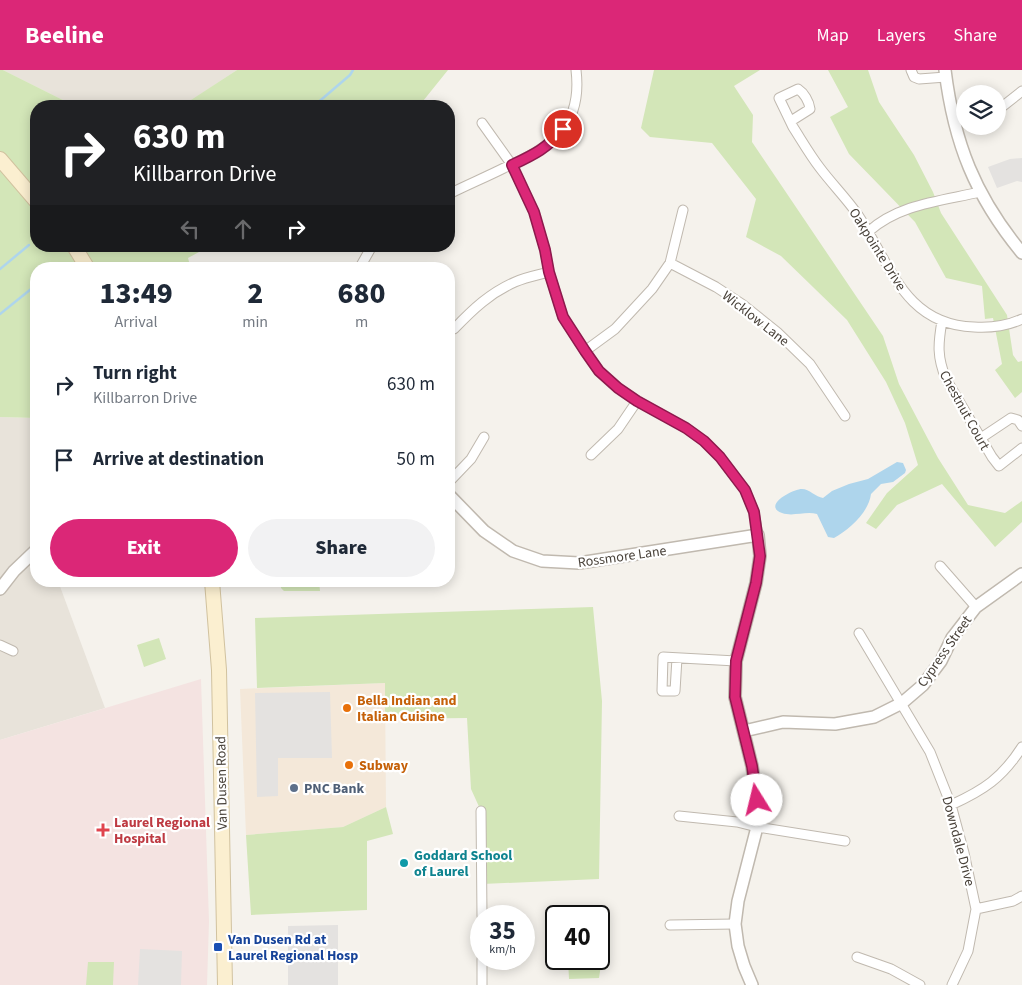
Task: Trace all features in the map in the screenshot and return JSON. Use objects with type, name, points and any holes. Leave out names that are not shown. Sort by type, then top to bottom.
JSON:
[{"type":"main road","points":[[0,159],[30,194]]},
{"type":"main road","name":"Van Dusen Road","points":[[212,587],[219,670],[225,985]]},
{"type":"street","points":[[455,191],[535,154],[553,142],[572,113],[578,94],[576,70]]},
{"type":"street","points":[[912,70],[914,77],[919,79],[945,74],[956,111]]},
{"type":"street","name":"Oakpointe Drive","points":[[791,121],[810,109],[810,105],[803,92],[798,89],[779,98],[791,121],[820,169],[852,206],[891,273],[907,296],[919,308],[942,321],[957,326],[983,327],[1009,324],[1022,318]]},
{"type":"street","points":[[1006,104],[1022,91]]},
{"type":"street","points":[[482,123],[512,165],[534,212],[549,272],[563,317],[585,351],[599,371],[637,401],[686,428],[704,441],[720,457],[745,490],[754,512],[760,556],[756,583],[736,661],[735,697],[752,766],[757,800],[758,827],[738,901],[735,924],[738,946],[752,985]]},
{"type":"street","points":[[962,135],[967,164],[980,192],[1022,253]]},
{"type":"street","points":[[868,232],[886,218],[902,211],[927,203],[980,192]]},
{"type":"street","points":[[585,351],[634,311],[652,289],[670,263],[683,210]]},
{"type":"street","name":"Wicklow Lane","points":[[670,263],[716,287],[742,304],[777,332],[810,364],[845,416]]},
{"type":"street","points":[[455,328],[476,306],[496,292],[517,281],[549,272]]},
{"type":"street","name":"Chestnut Court","points":[[942,321],[938,345],[941,368],[981,438],[999,466],[1022,448]]},
{"type":"street","points":[[591,455],[618,429],[637,401]]},
{"type":"street","points":[[981,438],[1011,418],[1018,420],[1022,426]]},
{"type":"street","points":[[455,475],[470,459],[484,436]]},
{"type":"street","name":"Rossmore Lane","points":[[455,501],[484,531],[513,551],[542,561],[579,563],[758,536]]},
{"type":"street","points":[[0,589],[14,570],[30,555]]},
{"type":"street","points":[[940,566],[976,606]]},
{"type":"street","name":"Cypress Street","points":[[744,731],[783,722],[835,724],[874,717],[902,702],[923,685],[941,660],[952,638],[976,606],[1022,574]]},
{"type":"street","name":"Downdale Drive","points":[[859,633],[902,702],[930,752],[951,805],[964,853],[976,909],[968,951],[952,985]]},
{"type":"street","points":[[0,645],[12,651]]},
{"type":"street","points":[[677,658],[736,661]]},
{"type":"street","points":[[951,805],[977,793],[994,781],[1013,761],[1022,747]]},
{"type":"street","points":[[480,811],[482,905]]},
{"type":"street","points":[[679,816],[737,822],[844,841]]},
{"type":"street","points":[[976,909],[1012,901],[1022,896]]},
{"type":"street","points":[[670,925],[735,924]]},
{"type":"street","points":[[857,957],[891,969],[920,985]]},
{"type":"street","points":[[482,970],[482,985]]},
{"type":"shaded area","points":[[3,70],[237,70],[192,100],[63,100]]},
{"type":"shaded area","points":[[1022,158],[1022,182],[1017,181],[997,188],[988,167],[1010,159]]},
{"type":"shaded area","points":[[0,417],[30,418],[30,587],[60,587],[105,708],[0,740]]},
{"type":"shaded area","name":"Laurel Regional Hospital","points":[[201,679],[209,921],[207,985],[0,985],[0,740]]},
{"type":"shaded area","points":[[385,683],[386,807],[343,827],[246,835],[240,689]]},
{"type":"shaded area","points":[[330,692],[332,758],[278,758],[278,796],[257,797],[255,693]]},
{"type":"shaded area","points":[[338,925],[338,985],[288,985],[288,926]]},
{"type":"shaded area","points":[[140,949],[182,951],[181,985],[138,985]]},
{"type":"green space","points":[[0,70],[3,70],[63,100],[30,100],[30,252],[199,252],[188,258],[189,262],[30,262],[30,418],[0,417]]},
{"type":"green space","points":[[237,70],[448,70],[424,100],[191,100]]},
{"type":"green space","points":[[654,70],[760,70],[734,86],[753,115],[752,142],[883,336],[899,384],[938,458],[968,505],[1005,513],[1022,501],[1022,522],[995,547],[942,484],[897,505],[876,529],[866,523],[887,493],[918,465],[905,423],[886,382],[847,320],[781,256],[746,237],[756,199],[712,143],[650,137],[641,128]]},
{"type":"green space","points":[[828,70],[868,70],[879,102],[914,155],[933,192],[941,213],[1007,315],[1013,355],[1018,362],[1022,361],[1022,392],[1015,398],[995,370],[1002,364],[993,318],[985,319],[982,286],[946,278],[915,222],[849,154],[830,117],[848,107]]},
{"type":"green space","points":[[320,587],[320,591],[284,591],[281,588]]},
{"type":"green space","points":[[593,607],[602,701],[599,879],[482,884],[481,811],[471,789],[467,718],[385,719],[385,683],[257,688],[255,618]]},
{"type":"green space","points":[[159,638],[166,659],[144,667],[137,645]]},
{"type":"green space","points":[[386,807],[393,834],[367,841],[367,910],[251,915],[246,835],[343,827]]},
{"type":"green space","points":[[88,962],[114,962],[113,985],[86,985]]},
{"type":"green space","points":[[569,970],[600,970],[599,978],[569,979]]},
{"type":"water","points":[[897,462],[903,463],[906,470],[905,473],[893,482],[881,484],[871,494],[866,507],[857,520],[834,538],[828,537],[817,514],[786,514],[777,510],[775,506],[781,498],[802,489],[823,498],[832,491],[868,479]]},
{"type":"waterway","points":[[321,100],[350,75],[353,70]]},
{"type":"waterway","points":[[0,269],[29,245]]},
{"type":"waterway","points":[[0,314],[30,290]]},
{"type":"place","name":"Bella Indian and Italian Cuisine","points":[[347,708]]},
{"type":"place","name":"Subway","points":[[349,765]]},
{"type":"place","name":"PNC Bank","points":[[294,788]]},
{"type":"place","name":"Laurel Regional Hospital","points":[[103,830]]},
{"type":"place","name":"Goddard School of Laurel","points":[[404,863]]},
{"type":"place","name":"Van Dusen Rd at Laurel Regional Hosp","points":[[218,947]]},
{"type":"route","points":[[563,129],[553,142],[535,154],[512,165],[534,212],[549,272],[563,317],[599,371],[618,388],[637,401],[686,428],[704,441],[720,457],[745,490],[754,512],[760,556],[756,583],[736,661],[735,697],[752,766],[757,800]]}]
